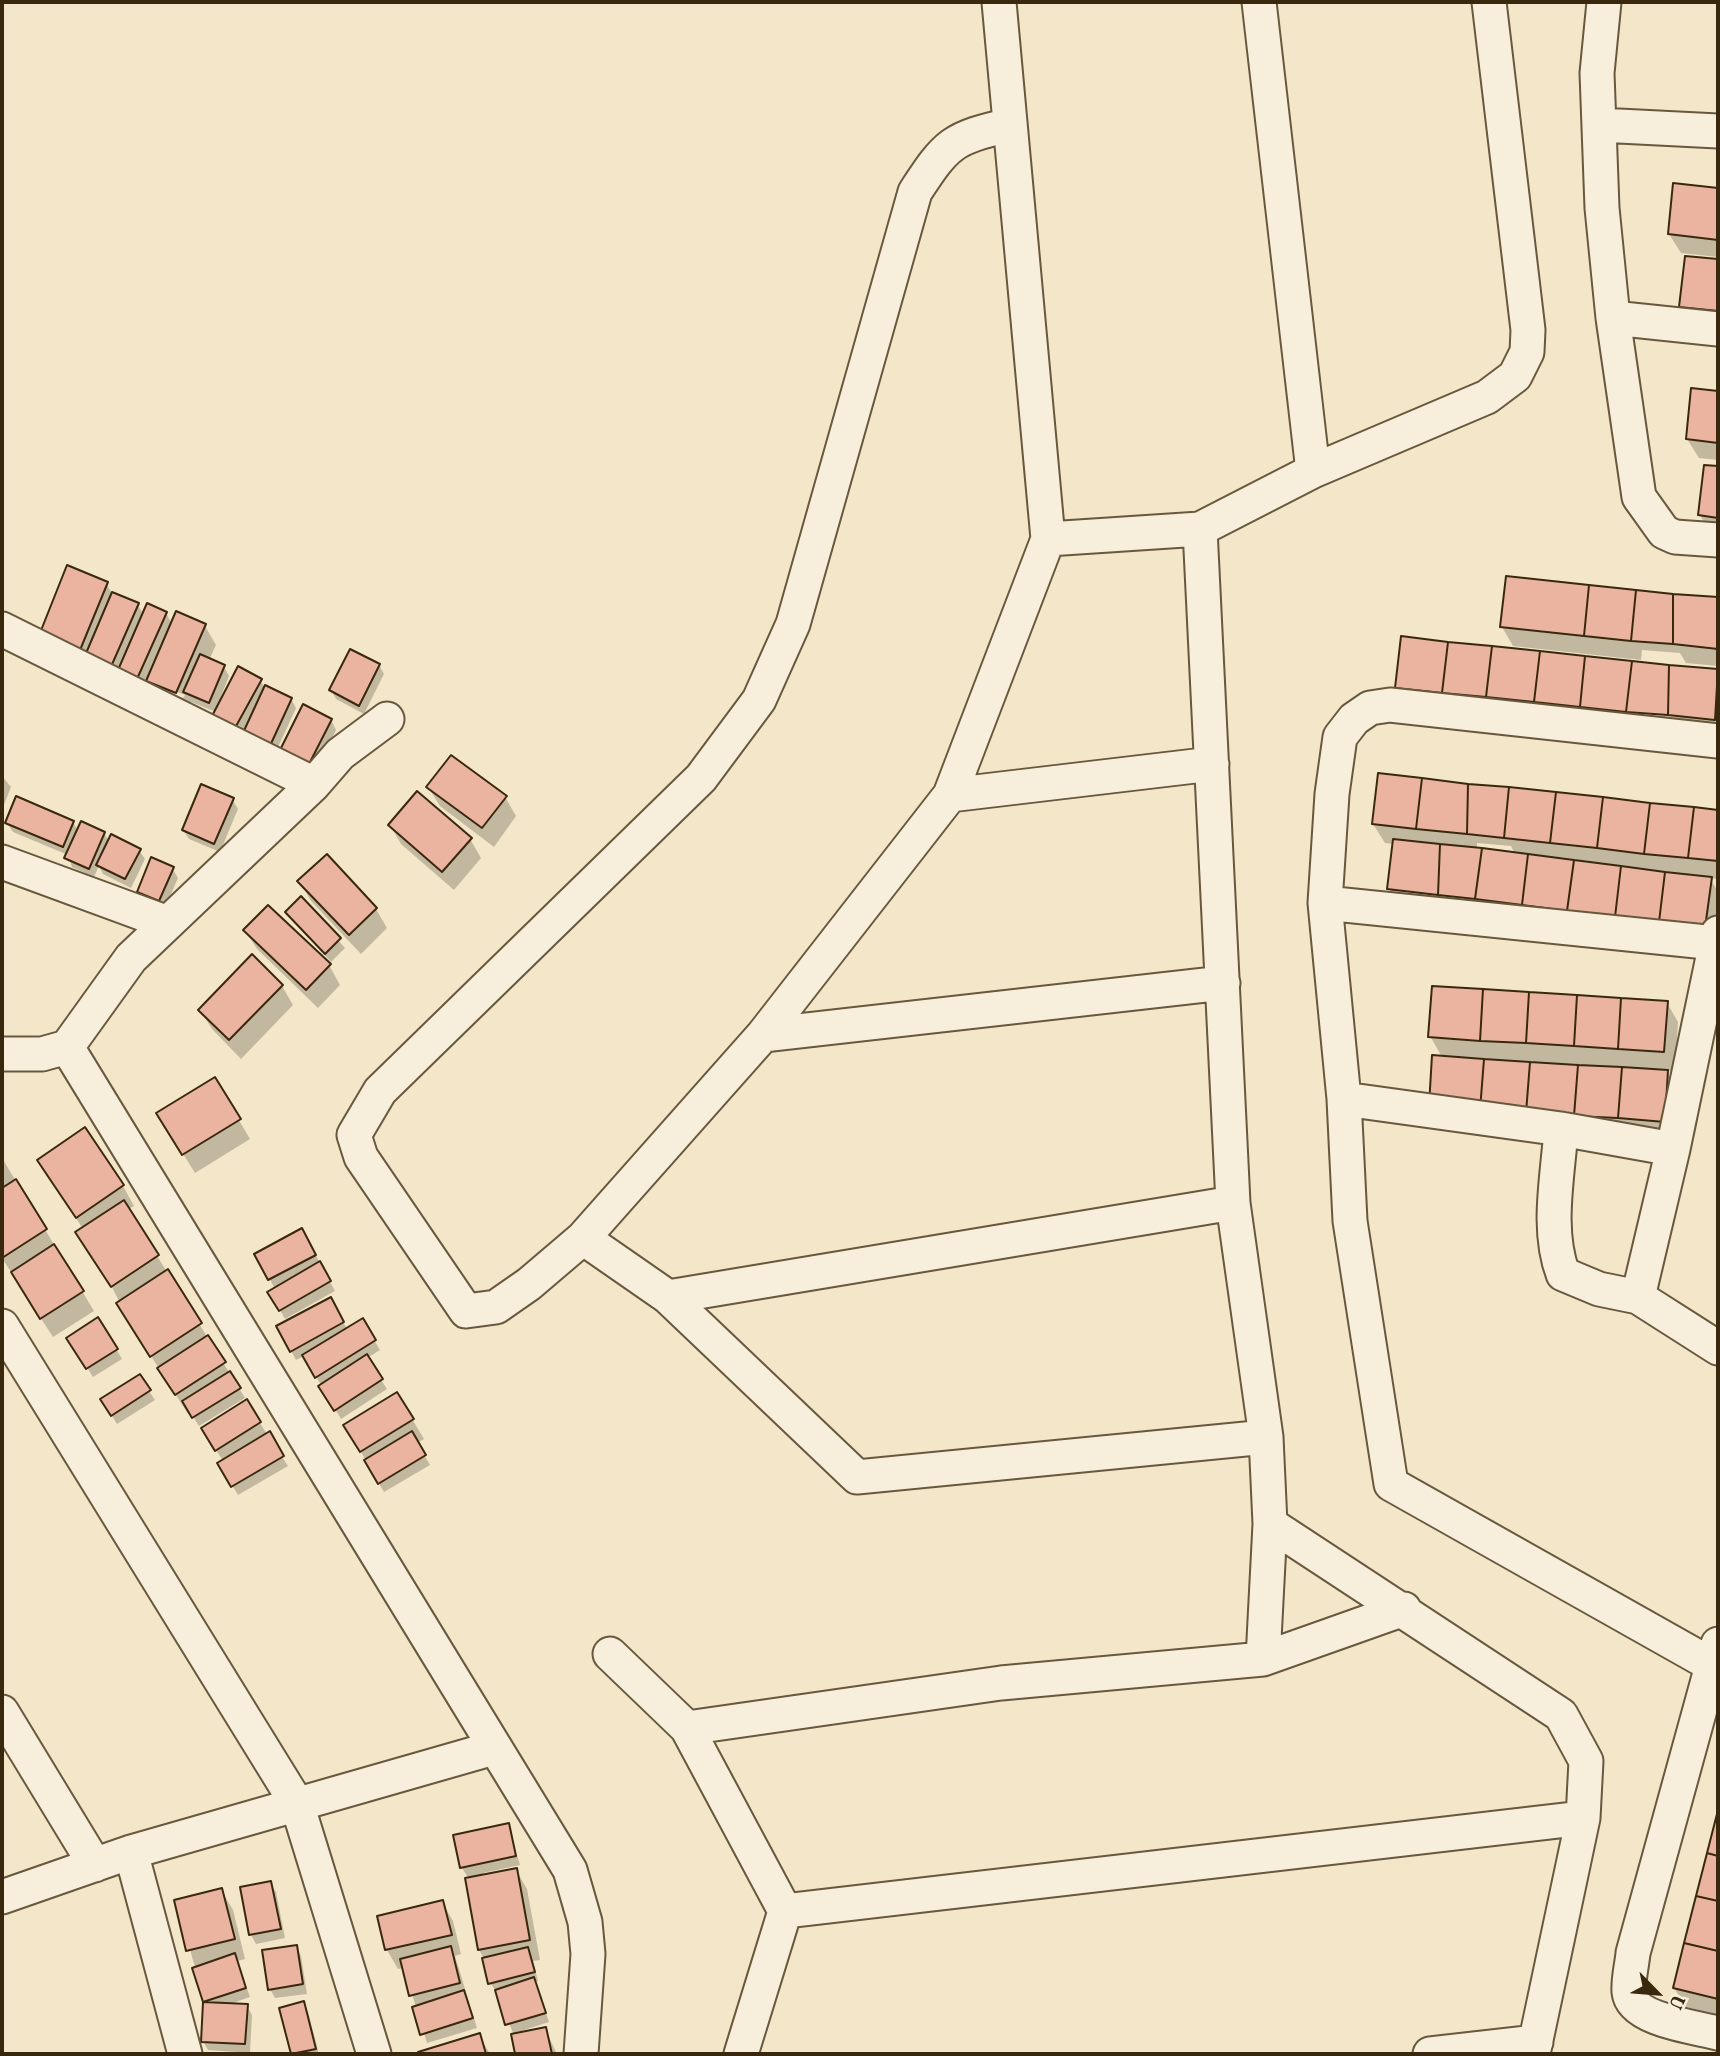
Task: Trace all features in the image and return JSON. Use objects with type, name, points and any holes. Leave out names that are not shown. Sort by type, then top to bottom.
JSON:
[{"type":"street","points":[[999,2],[1048,539],[950,795],[763,1035],[583,1238],[529,1284],[496,1307],[466,1311],[361,1157],[354,1135],[380,1091],[701,778],[759,700],[793,624],[915,192],[941,152],[972,133],[1010,125]]},
{"type":"street","points":[[1259,2],[1312,471]]},
{"type":"street","points":[[1048,539],[1200,529],[1312,471],[1487,397],[1515,376],[1527,352],[1528,330],[1489,2]]},
{"type":"street","points":[[1604,2],[1597,74],[1602,208],[1613,318],[1639,497],[1664,532],[1675,537],[1718,540]]},
{"type":"street","points":[[1599,125],[1718,131]]},
{"type":"street","points":[[1613,318],[1718,329]]},
{"type":"street","points":[[1200,529],[1233,1203],[1266,1437],[1270,1524],[1263,1659]]},
{"type":"street","points":[[2,629],[314,784]]},
{"type":"street","points":[[1718,741],[1390,705],[1370,708],[1354,719],[1340,737],[1333,784],[1325,903],[1344,1099],[1350,1221],[1391,1484],[1716,1654],[1640,1928],[1629,1994],[1638,2008],[1649,2016],[1718,2033]]},
{"type":"street","points":[[2,1054],[42,1054],[67,1047],[131,958],[314,784],[340,754],[387,719]]},
{"type":"street","points":[[950,795],[1212,764]]},
{"type":"street","points":[[2,862],[168,923]]},
{"type":"street","points":[[1325,903],[1717,938],[1673,1149],[1638,1297]]},
{"type":"street","points":[[763,1035],[1223,983]]},
{"type":"street","points":[[67,1047],[570,1870],[585,1922],[588,1980],[581,2054]]},
{"type":"street","points":[[1344,1099],[1561,1129],[1673,1149]]},
{"type":"street","points":[[1561,1129],[1554,1227],[1555,1253],[1563,1274],[1599,1289],[1638,1297],[1718,1348]]},
{"type":"street","points":[[668,1297],[1233,1203]]},
{"type":"street","points":[[583,1238],[668,1297],[857,1476],[1266,1437]]},
{"type":"street","points":[[2,1326],[297,1804],[374,2054]]},
{"type":"street","points":[[1270,1524],[1404,1609],[1561,1715],[1586,1761],[1583,1818],[1535,2048],[1430,2054]]},
{"type":"street","points":[[687,1728],[1001,1683],[1263,1659],[1404,1609]]},
{"type":"street","points":[[611,1654],[687,1728],[785,1911],[741,2054]]},
{"type":"street","points":[[2,1712],[95,1865]]},
{"type":"street","points":[[2,1896],[131,1852],[494,1748]]},
{"type":"street","points":[[785,1911],[1583,1818]]},
{"type":"street","points":[[131,1852],[185,2054]]},
{"type":"building","points":[[1673,183],[1718,188],[1718,240],[1668,234]]},
{"type":"building","points":[[1685,256],[1718,259],[1718,311],[1679,307]]},
{"type":"building","points":[[1691,388],[1718,391],[1718,443],[1686,439]]},
{"type":"building","points":[[1704,465],[1718,466],[1718,518],[1698,515]]},
{"type":"building","points":[[67,565],[108,582],[78,655],[38,638]]},
{"type":"building","points":[[1506,576],[1589,585],[1584,636],[1500,627]]},
{"type":"building","points":[[1589,585],[1636,590],[1631,641],[1584,636]]},
{"type":"building","points":[[1636,590],[1673,594],[1673,644],[1631,641]]},
{"type":"building","points":[[112,592],[139,603],[110,669],[84,658]]},
{"type":"building","points":[[1673,594],[1718,597],[1718,649],[1673,644]]},
{"type":"building","points":[[147,603],[167,612],[137,679],[118,670]]},
{"type":"building","points":[[176,611],[206,624],[176,693],[146,681]]},
{"type":"building","points":[[1401,636],[1448,642],[1442,693],[1395,688]]},
{"type":"building","points":[[1448,642],[1492,646],[1486,697],[1442,693]]},
{"type":"building","points":[[1492,646],[1540,651],[1534,702],[1486,697]]},
{"type":"building","points":[[350,649],[380,664],[359,706],[329,690]]},
{"type":"building","points":[[1540,651],[1585,656],[1580,707],[1534,702]]},
{"type":"building","points":[[200,654],[225,665],[209,703],[183,692]]},
{"type":"building","points":[[1585,656],[1632,661],[1626,712],[1580,707]]},
{"type":"building","points":[[1632,661],[1669,665],[1668,715],[1626,712]]},
{"type":"building","points":[[1669,665],[1718,669],[1715,720],[1668,715]]},
{"type":"building","points":[[238,666],[262,679],[235,728],[212,716]]},
{"type":"building","points":[[265,685],[292,698],[269,748],[242,735]]},
{"type":"building","points":[[303,704],[332,719],[306,770],[277,756]]},
{"type":"building","points":[[451,755],[507,796],[482,828],[426,787]]},
{"type":"building","points":[[1378,773],[1422,778],[1416,829],[1372,824]]},
{"type":"building","points":[[1422,778],[1468,784],[1467,834],[1416,829]]},
{"type":"building","points":[[201,784],[234,798],[214,844],[182,830]]},
{"type":"building","points":[[1468,784],[1509,787],[1504,838],[1467,834]]},
{"type":"building","points":[[1509,787],[1556,792],[1550,843],[1504,838]]},
{"type":"building","points":[[417,791],[472,838],[442,872],[388,825]]},
{"type":"building","points":[[1556,792],[1603,797],[1597,848],[1550,843]]},
{"type":"building","points":[[16,796],[74,821],[63,847],[5,823]]},
{"type":"building","points":[[1603,797],[1650,803],[1644,854],[1597,848]]},
{"type":"building","points":[[1650,803],[1694,807],[1688,858],[1644,854]]},
{"type":"building","points":[[1694,807],[1718,810],[1718,861],[1688,858]]},
{"type":"building","points":[[81,821],[105,832],[89,869],[64,858]]},
{"type":"building","points":[[111,834],[141,849],[125,879],[96,865]]},
{"type":"building","points":[[1393,839],[1440,844],[1438,895],[1387,889]]},
{"type":"building","points":[[1440,844],[1482,848],[1475,899],[1438,895]]},
{"type":"building","points":[[1482,848],[1528,854],[1522,905],[1475,899]]},
{"type":"building","points":[[327,854],[377,908],[349,935],[297,881]]},
{"type":"building","points":[[1528,854],[1574,860],[1567,911],[1522,905]]},
{"type":"building","points":[[151,857],[174,867],[159,901],[137,892]]},
{"type":"building","points":[[1574,860],[1621,866],[1615,917],[1567,911]]},
{"type":"building","points":[[1621,866],[1665,872],[1659,922],[1615,917]]},
{"type":"building","points":[[1665,872],[1712,877],[1705,928],[1659,922]]},
{"type":"building","points":[[301,896],[341,938],[325,954],[285,912]]},
{"type":"building","points":[[268,905],[331,964],[306,990],[243,930]]},
{"type":"building","points":[[252,954],[283,985],[229,1040],[198,1010]]},
{"type":"building","points":[[1432,986],[1483,989],[1480,1041],[1428,1037]]},
{"type":"building","points":[[1483,989],[1529,992],[1526,1043],[1480,1041]]},
{"type":"building","points":[[1529,992],[1577,995],[1574,1046],[1526,1043]]},
{"type":"building","points":[[1577,995],[1621,998],[1618,1049],[1574,1046]]},
{"type":"building","points":[[1621,998],[1668,1001],[1664,1052],[1618,1049]]},
{"type":"building","points":[[1432,1055],[1484,1059],[1480,1110],[1429,1106]]},
{"type":"building","points":[[1484,1059],[1530,1062],[1526,1113],[1480,1110]]},
{"type":"building","points":[[1530,1062],[1578,1065],[1574,1116],[1526,1113]]},
{"type":"building","points":[[1578,1065],[1622,1067],[1618,1118],[1574,1116]]},
{"type":"building","points":[[1622,1067],[1668,1070],[1665,1122],[1618,1118]]},
{"type":"building","points":[[215,1077],[241,1119],[182,1155],[156,1113]]},
{"type":"building","points":[[85,1127],[124,1185],[76,1218],[37,1160]]},
{"type":"building","points":[[16,1179],[47,1229],[2,1258],[2,1188]]},
{"type":"building","points":[[124,1200],[159,1255],[111,1287],[75,1232]]},
{"type":"building","points":[[302,1228],[316,1255],[268,1280],[254,1254]]},
{"type":"building","points":[[54,1244],[84,1291],[40,1319],[11,1272]]},
{"type":"building","points":[[320,1261],[331,1281],[279,1311],[267,1292]]},
{"type":"building","points":[[168,1269],[202,1323],[150,1357],[116,1303]]},
{"type":"building","points":[[331,1297],[344,1322],[290,1352],[276,1326]]},
{"type":"building","points":[[98,1317],[118,1349],[86,1369],[66,1338]]},
{"type":"building","points":[[363,1318],[376,1340],[315,1378],[302,1355]]},
{"type":"building","points":[[208,1335],[226,1362],[175,1395],[157,1368]]},
{"type":"building","points":[[367,1354],[383,1379],[334,1411],[318,1386]]},
{"type":"building","points":[[230,1371],[241,1388],[192,1418],[182,1401]]},
{"type":"building","points":[[140,1374],[151,1390],[111,1416],[100,1399]]},
{"type":"building","points":[[397,1392],[414,1419],[360,1452],[343,1425]]},
{"type":"building","points":[[247,1399],[261,1422],[215,1451],[201,1428]]},
{"type":"building","points":[[270,1431],[284,1456],[231,1487],[217,1463]]},
{"type":"building","points":[[412,1431],[426,1455],[378,1484],[364,1460]]},
{"type":"building","points":[[1718,1810],[1718,1856],[1707,1853]]},
{"type":"building","points":[[509,1823],[516,1856],[460,1868],[453,1835]]},
{"type":"building","points":[[1707,1853],[1718,1856],[1718,1901],[1696,1896]]},
{"type":"building","points":[[517,1868],[530,1940],[478,1950],[465,1878]]},
{"type":"building","points":[[271,1881],[281,1929],[249,1935],[240,1887]]},
{"type":"building","points":[[222,1888],[235,1939],[186,1951],[174,1900]]},
{"type":"building","points":[[1696,1896],[1718,1901],[1718,1951],[1684,1943]]},
{"type":"building","points":[[443,1900],[452,1935],[385,1950],[377,1916]]},
{"type":"building","points":[[1684,1943],[1718,1951],[1718,1999],[1673,1988]]},
{"type":"building","points":[[297,1945],[303,1984],[268,1990],[262,1950]]},
{"type":"building","points":[[451,1946],[460,1983],[409,1996],[400,1959]]},
{"type":"building","points":[[528,1947],[535,1972],[488,1984],[482,1958]]},
{"type":"building","points":[[235,1953],[246,1988],[203,2002],[192,1968]]},
{"type":"building","points":[[534,1977],[546,2013],[505,2025],[495,1990]]},
{"type":"building","points":[[464,1990],[473,2018],[420,2035],[412,2007]]},
{"type":"building","points":[[304,2001],[316,2049],[291,2054],[279,2008]]},
{"type":"building","points":[[203,2002],[248,2004],[245,2044],[201,2042]]},
{"type":"building","points":[[546,2027],[552,2054],[515,2054],[511,2034]]},
{"type":"building","points":[[480,2033],[486,2054],[418,2052]]}]
